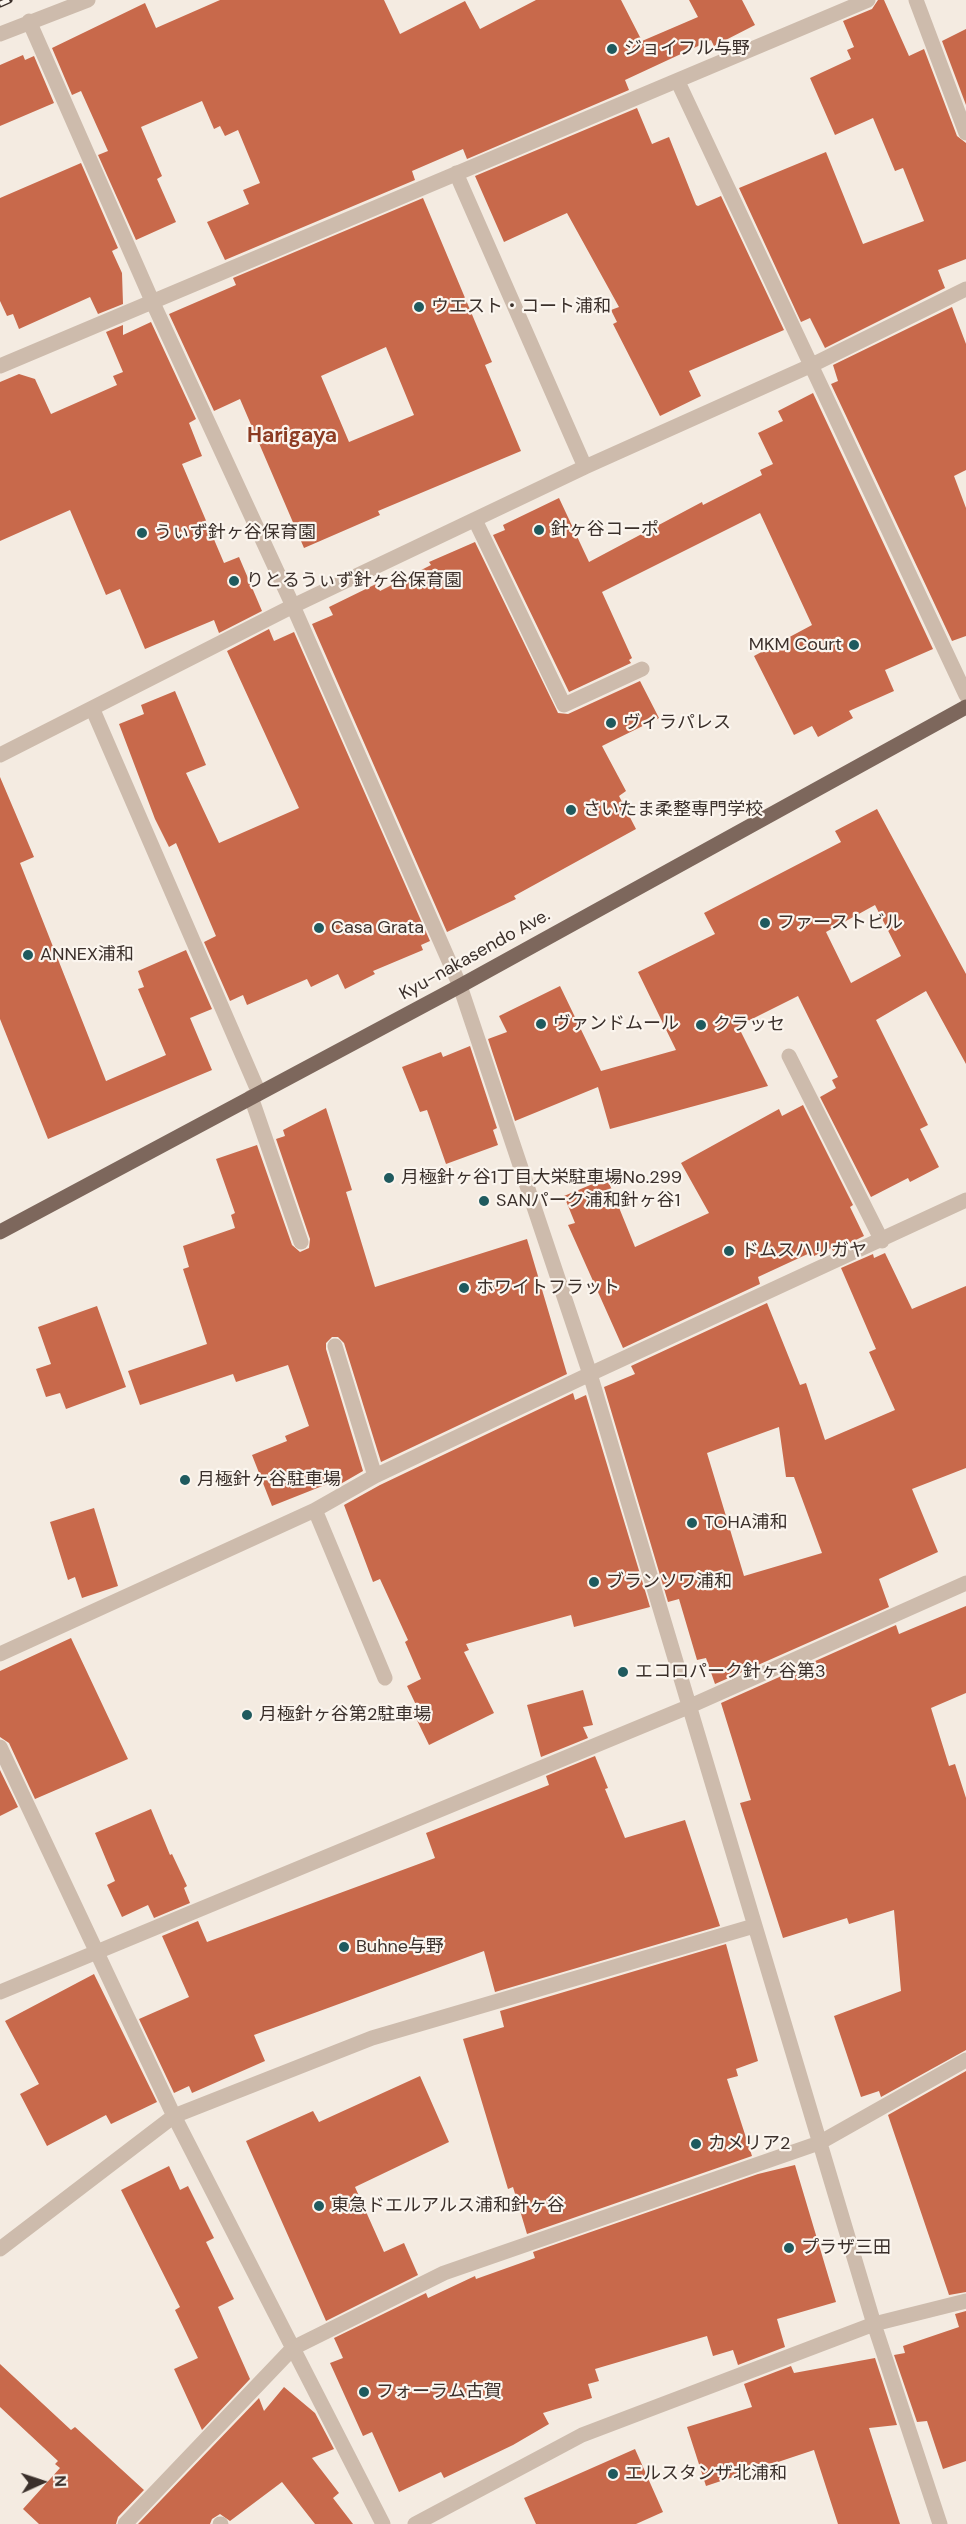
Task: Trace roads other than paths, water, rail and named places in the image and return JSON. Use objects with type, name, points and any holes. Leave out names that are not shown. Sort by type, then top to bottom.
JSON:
[{"type":"main road","name":"Kyu-nakasendo Ave.","points":[[0,1232],[460,986],[966,707]]},
{"type":"street","points":[[0,34],[88,0]]},
{"type":"street","points":[[916,0],[966,133]]},
{"type":"street","points":[[0,366],[865,1]]},
{"type":"street","points":[[29,21],[153,303],[293,606],[460,986],[590,1374],[874,2324],[940,2524]]},
{"type":"street","points":[[678,81],[966,695]]},
{"type":"street","points":[[456,173],[585,467]]},
{"type":"street","points":[[0,755],[93,710],[293,606],[585,467],[810,366],[966,289]]},
{"type":"street","points":[[475,520],[564,705],[642,669]]},
{"type":"street","points":[[93,710],[255,1095],[301,1242]]},
{"type":"street","points":[[789,1056],[882,1241]]},
{"type":"street","points":[[0,1654],[315,1510],[375,1476],[966,1200]]},
{"type":"street","points":[[336,1346],[375,1476]]},
{"type":"street","points":[[315,1510],[385,1678]]},
{"type":"street","points":[[0,1992],[688,1707],[966,1583]]},
{"type":"street","points":[[0,1747],[174,2116],[383,2524]]},
{"type":"street","points":[[0,2249],[174,2116],[372,2038],[754,1926]]},
{"type":"street","points":[[125,2524],[293,2348],[444,2273],[819,2143],[966,2060]]},
{"type":"street","points":[[415,2524],[582,2435],[874,2324],[966,2301]]},
{"type":"railway","points":[[0,4],[9,0]]},
{"type":"place","name":"ジョイフル与野","points":[[612,49]]},
{"type":"place","name":"ウエスト・コート浦和","points":[[419,307]]},
{"type":"place","name":"針ヶ谷コーポ","points":[[539,530]]},
{"type":"place","name":"うぃず針ヶ谷保育園","points":[[142,533]]},
{"type":"place","name":"りとるうぃず針ヶ谷保育園","points":[[234,581]]},
{"type":"place","name":"MKM Court","points":[[854,645]]},
{"type":"place","name":"ヴィラパレス","points":[[611,723]]},
{"type":"place","name":"さいたま柔整専門学校","points":[[571,810]]},
{"type":"place","name":"ファーストビル","points":[[765,923]]},
{"type":"place","name":"Casa Grata","points":[[319,928]]},
{"type":"place","name":"ANNEX浦和","points":[[28,955]]},
{"type":"place","name":"ヴァンドムール","points":[[541,1024]]},
{"type":"place","name":"クラッセ","points":[[701,1025]]},
{"type":"place","name":"月極針ヶ谷1丁目大栄駐車場No.299","points":[[389,1178]]},
{"type":"place","name":"SANパーク浦和針ヶ谷1","points":[[484,1201]]},
{"type":"place","name":"ドムスハリガヤ","points":[[729,1251]]},
{"type":"place","name":"ホワイトフラット","points":[[464,1288]]},
{"type":"place","name":"月極針ヶ谷駐車場","points":[[185,1480]]},
{"type":"place","name":"TOHA浦和","points":[[692,1523]]},
{"type":"place","name":"ブランソワ浦和","points":[[594,1582]]},
{"type":"place","name":"エコロパーク針ヶ谷第3","points":[[623,1672]]},
{"type":"place","name":"月極針ヶ谷第2駐車場","points":[[247,1715]]},
{"type":"place","name":"Buhne与野","points":[[344,1947]]},
{"type":"place","name":"カメリア2","points":[[696,2144]]},
{"type":"place","name":"東急ドエルアルス浦和針ヶ谷","points":[[319,2206]]},
{"type":"place","name":"プラザ三田","points":[[789,2248]]},
{"type":"place","name":"フォーラム古賀","points":[[364,2392]]},
{"type":"place","name":"エルスタンザ北浦和","points":[[613,2474]]},
{"type":"district","name":"Harigaya","points":[[292,436]]}]
